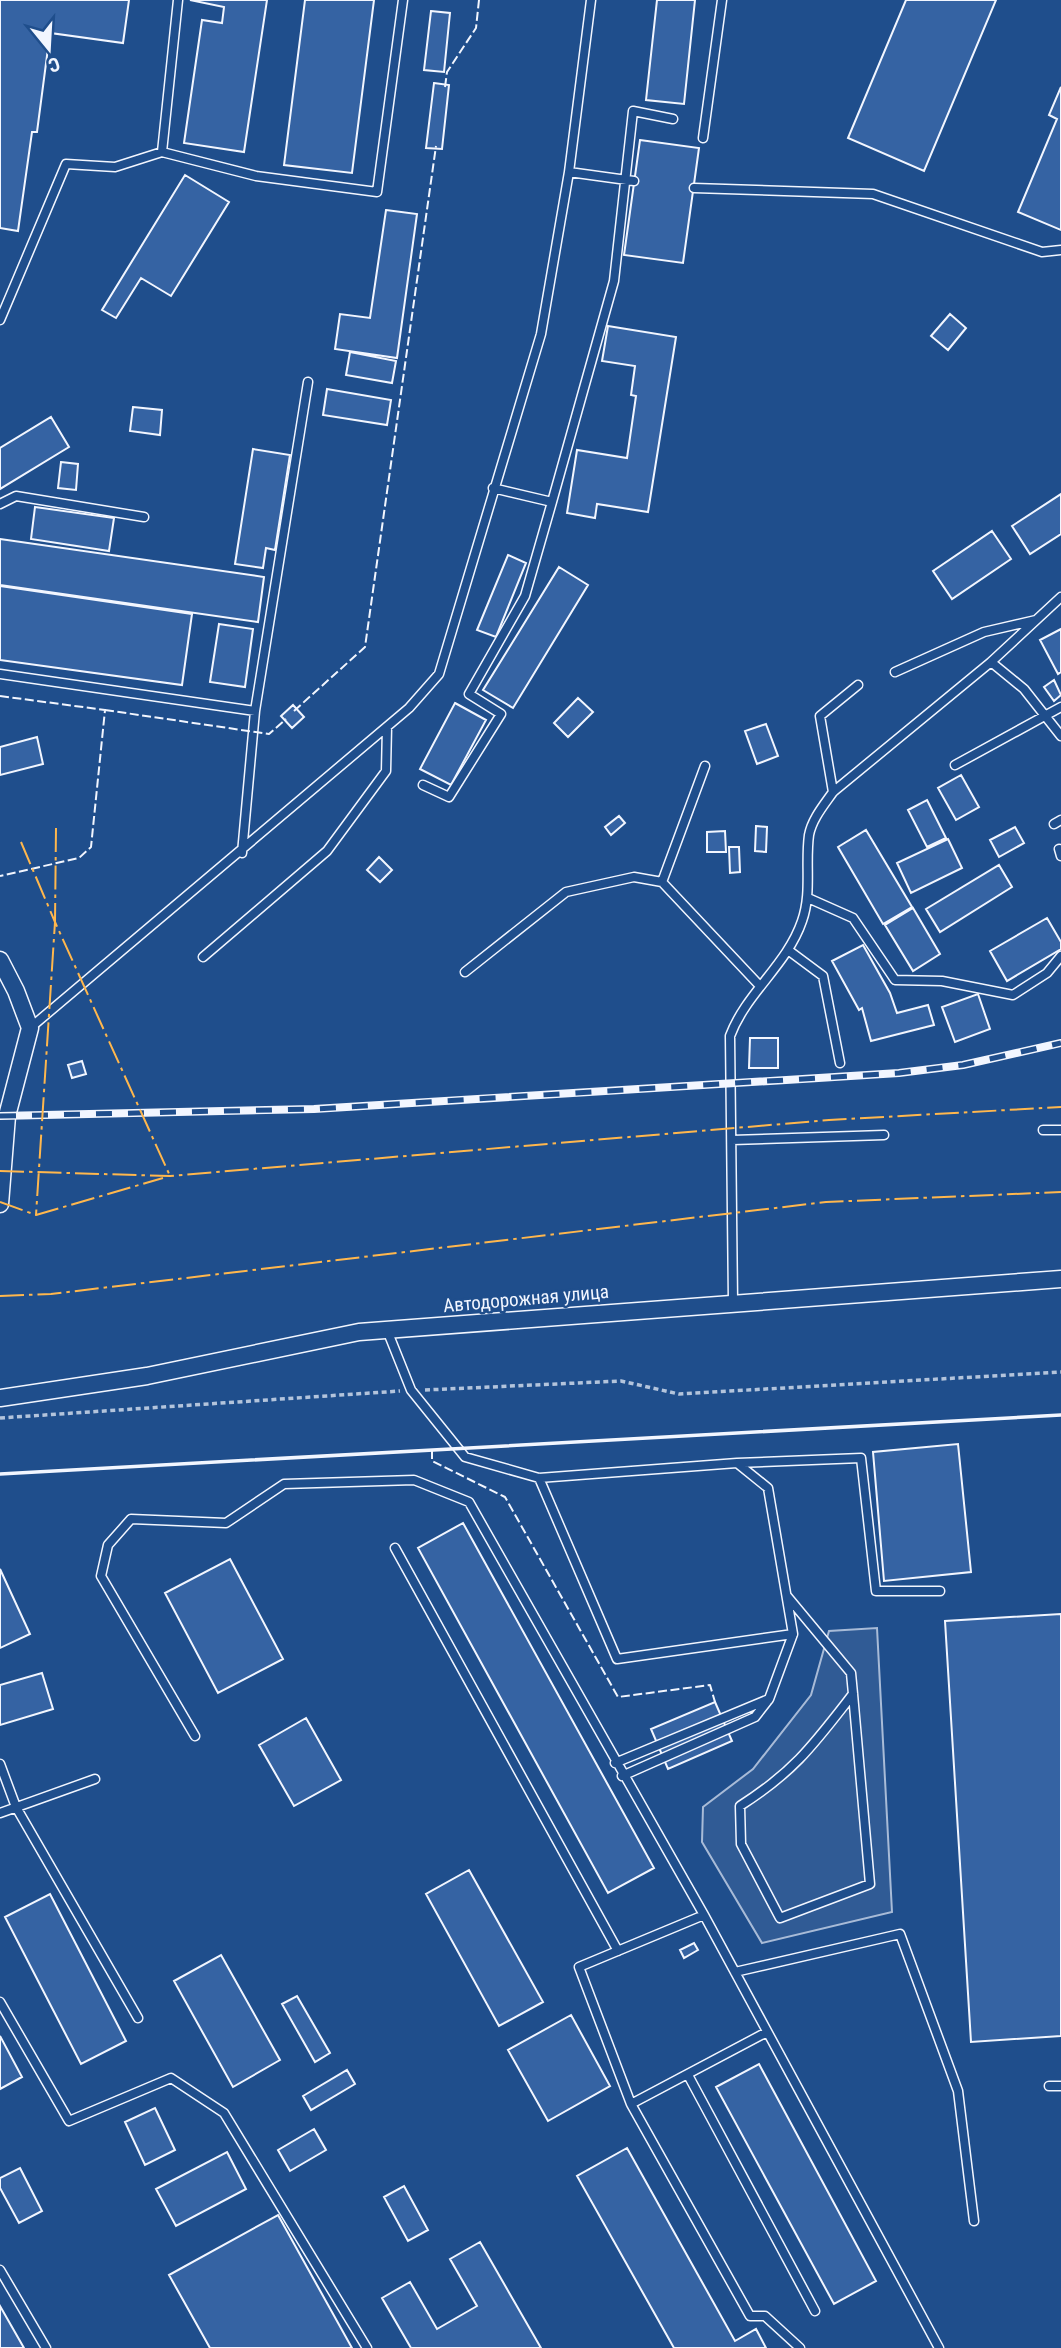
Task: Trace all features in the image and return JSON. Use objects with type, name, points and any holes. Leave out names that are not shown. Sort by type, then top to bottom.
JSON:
[{"type":"street","points":[[0,960],[16,991],[30,1028],[7,1116],[0,1204]]},
{"type":"street","name":"Автодорожная улица","points":[[0,1398],[146,1376],[359,1332],[1061,1279]]},
{"type":"lane","points":[[162,152],[178,0]]},
{"type":"lane","points":[[0,320],[66,164],[115,167],[162,152],[256,176],[377,192],[403,0]]},
{"type":"lane","points":[[30,1028],[242,853],[409,708],[439,674],[541,334],[569,172],[591,0]]},
{"type":"lane","points":[[703,138],[722,0]]},
{"type":"lane","points":[[423,785],[449,797],[501,714],[469,694],[525,596],[552,502],[614,281],[623,179],[634,111],[673,119]]},
{"type":"lane","points":[[569,172],[634,181]]},
{"type":"lane","points":[[694,188],[873,194],[1042,252],[1061,250]]},
{"type":"lane","points":[[242,853],[256,711],[308,382]]},
{"type":"lane","points":[[494,488],[552,502]]},
{"type":"lane","points":[[0,504],[16,496],[144,517]]},
{"type":"lane","points":[[733,1302],[730,1036],[739,1014],[788,950],[802,923],[808,898],[809,833],[818,813],[833,792],[991,662],[1061,597]]},
{"type":"lane","points":[[894,672],[984,632],[1036,621]]},
{"type":"lane","points":[[991,662],[1024,689],[1061,736]]},
{"type":"lane","points":[[0,674],[256,711]]},
{"type":"lane","points":[[833,792],[820,716],[858,685]]},
{"type":"lane","points":[[955,765],[1061,707]]},
{"type":"lane","points":[[203,957],[327,851],[386,771],[387,727]]},
{"type":"lane","points":[[662,882],[705,766]]},
{"type":"lane","points":[[465,972],[566,892],[634,877],[662,882],[760,986]]},
{"type":"lane","points":[[808,898],[853,918],[895,980],[942,981],[1013,995],[1047,973],[1061,956]]},
{"type":"lane","points":[[788,950],[823,976],[840,1063]]},
{"type":"lane","points":[[1043,1130],[1061,1130]]},
{"type":"lane","points":[[732,1140],[884,1135]]},
{"type":"lane","points":[[387,1330],[411,1390],[465,1457],[539,1478],[737,1463],[861,1458],[876,1591],[940,1591]]},
{"type":"lane","points":[[622,1776],[755,1717],[769,1699],[793,1634],[768,1488],[737,1463]]},
{"type":"lane","points":[[539,1478],[617,1659],[793,1634]]},
{"type":"lane","points":[[195,1736],[101,1576],[108,1545],[131,1519],[226,1523],[284,1484],[414,1480],[469,1502],[622,1776],[704,1914],[939,2348]]},
{"type":"lane","points":[[395,1548],[618,1951]]},
{"type":"lane","points":[[787,1596],[851,1673],[853,1694],[870,1884],[780,1918],[741,1844],[740,1806],[776,1784],[803,1759],[853,1694]]},
{"type":"lane","points":[[615,1763],[769,1699]]},
{"type":"lane","points":[[0,1764],[16,1807],[138,2018]]},
{"type":"lane","points":[[0,1813],[95,1779]]},
{"type":"lane","points":[[704,1914],[579,1967],[631,2105],[750,2316],[765,2316],[800,2348]]},
{"type":"lane","points":[[735,1972],[900,1934],[958,2091],[974,2221]]},
{"type":"lane","points":[[0,2002],[69,2121],[170,2078],[225,2113],[367,2348]]},
{"type":"lane","points":[[631,2105],[767,2032]]},
{"type":"lane","points":[[688,2075],[815,2311]]},
{"type":"lane","points":[[1049,2086],[1061,2086]]},
{"type":"lane","points":[[0,2270],[46,2348]]},
{"type":"path","points":[[0,1418],[325,1399],[411,1390],[621,1381],[679,1394],[1061,1372]]},
{"type":"shaded area","points":[[877,1628],[892,1912],[762,1943],[702,1842],[703,1807],[753,1769],[811,1695],[829,1631]]},
{"type":"building","points":[[0,0],[129,0],[123,43],[50,33],[37,132],[32,132],[18,231],[0,228]]},
{"type":"building","points":[[190,0],[267,0],[244,152],[184,143],[202,20],[222,23],[224,7]]},
{"type":"building","points":[[305,0],[374,0],[352,173],[284,165]]},
{"type":"building","points":[[657,0],[695,0],[684,104],[646,100]]},
{"type":"building","points":[[906,0],[996,0],[924,171],[848,138]]},
{"type":"building","points":[[431,11],[450,13],[444,72],[424,70]]},
{"type":"building","points":[[434,83],[449,85],[442,149],[426,148]]},
{"type":"building","points":[[1061,87],[1061,230],[1018,212],[1057,119],[1049,115]]},
{"type":"building","points":[[640,140],[699,148],[683,263],[624,255]]},
{"type":"building","points":[[185,175],[229,202],[171,296],[141,278],[116,318],[102,310]]},
{"type":"building","points":[[386,210],[417,214],[397,358],[335,349],[340,314],[370,318]]},
{"type":"building","points":[[950,314],[966,328],[948,350],[931,336]]},
{"type":"building","points":[[608,326],[676,337],[648,512],[597,504],[595,518],[567,513],[577,450],[627,458],[636,396],[631,395],[635,366],[602,361]]},
{"type":"building","points":[[350,352],[396,361],[392,383],[346,375]]},
{"type":"building","points":[[327,389],[391,400],[387,425],[323,415]]},
{"type":"building","points":[[133,407],[162,410],[160,435],[130,431]]},
{"type":"building","points":[[51,417],[69,447],[0,489],[0,448]]},
{"type":"building","points":[[253,449],[290,455],[275,550],[266,548],[263,568],[235,564]]},
{"type":"building","points":[[61,462],[78,464],[76,490],[58,488]]},
{"type":"building","points":[[1061,494],[1061,534],[1030,554],[1012,526]]},
{"type":"building","points":[[35,507],[114,518],[109,551],[31,539]]},
{"type":"building","points":[[992,531],[1011,559],[952,599],[933,571]]},
{"type":"building","points":[[0,539],[264,577],[258,622],[0,585]]},
{"type":"building","points":[[508,555],[526,563],[496,637],[477,630]]},
{"type":"building","points":[[559,567],[588,585],[513,708],[483,690]]},
{"type":"building","points":[[0,586],[192,614],[182,685],[0,660]]},
{"type":"building","points":[[219,624],[253,629],[245,687],[210,682]]},
{"type":"building","points":[[1061,629],[1061,672],[1058,674],[1040,640]]},
{"type":"building","points":[[1054,680],[1061,695],[1054,701],[1044,687]]},
{"type":"building","points":[[578,698],[593,712],[568,737],[554,723]]},
{"type":"building","points":[[455,703],[486,720],[451,785],[420,769]]},
{"type":"building","points":[[293,705],[304,717],[292,728],[281,716]]},
{"type":"building","points":[[766,724],[778,756],[757,764],[745,731]]},
{"type":"building","points":[[37,737],[43,764],[0,775],[0,747]]},
{"type":"building","points":[[961,775],[979,807],[956,820],[938,788]]},
{"type":"building","points":[[927,800],[946,838],[927,847],[908,810]]},
{"type":"building","points":[[619,816],[625,823],[611,835],[605,827]]},
{"type":"building","points":[[756,826],[767,827],[766,852],[755,851]]},
{"type":"building","points":[[1015,827],[1024,843],[999,857],[990,840]]},
{"type":"building","points":[[866,830],[912,907],[883,924],[838,847]]},
{"type":"building","points":[[725,831],[726,852],[707,852],[707,832]]},
{"type":"building","points":[[948,839],[962,868],[911,893],[897,863]]},
{"type":"building","points":[[729,847],[739,847],[740,872],[730,873]]},
{"type":"building","points":[[379,857],[392,870],[380,882],[367,870]]},
{"type":"building","points":[[999,865],[1012,887],[940,932],[926,909]]},
{"type":"building","points":[[913,908],[940,954],[913,971],[885,925]]},
{"type":"building","points":[[1047,918],[1061,942],[1061,949],[1007,981],[990,951]]},
{"type":"building","points":[[863,945],[890,993],[897,1013],[928,1005],[934,1025],[871,1041],[862,1008],[859,1010],[832,961]]},
{"type":"building","points":[[978,994],[990,1029],[955,1042],[942,1007]]},
{"type":"building","points":[[750,1038],[778,1038],[778,1068],[749,1068]]},
{"type":"building","points":[[82,1061],[86,1074],[72,1078],[68,1065]]},
{"type":"building","points":[[958,1444],[971,1572],[884,1581],[873,1452]]},
{"type":"building","points":[[463,1523],[654,1868],[608,1893],[418,1548]]},
{"type":"building","points":[[230,1559],[283,1659],[218,1693],[165,1593]]},
{"type":"building","points":[[0,1569],[30,1634],[0,1648]]},
{"type":"building","points":[[1061,1614],[1061,2036],[971,2042],[945,1621]]},
{"type":"building","points":[[42,1673],[53,1709],[0,1725],[0,1685]]},
{"type":"building","points":[[715,1702],[732,1741],[668,1769],[651,1729]]},
{"type":"building","points":[[306,1718],[341,1780],[294,1806],[259,1745]]},
{"type":"building","points":[[469,1870],[543,2002],[499,2026],[426,1894]]},
{"type":"building","points":[[50,1894],[126,2041],[81,2064],[5,1917]]},
{"type":"building","points":[[694,1943],[698,1950],[684,1958],[680,1950]]},
{"type":"building","points":[[221,1955],[280,2060],[233,2087],[174,1981]]},
{"type":"building","points":[[297,1996],[330,2053],[315,2062],[282,2004]]},
{"type":"building","points":[[571,2015],[610,2086],[548,2121],[508,2050]]},
{"type":"building","points":[[0,2036],[22,2077],[0,2089]]},
{"type":"building","points":[[759,2064],[876,2281],[834,2304],[716,2087]]},
{"type":"building","points":[[347,2070],[355,2084],[311,2110],[303,2096]]},
{"type":"building","points":[[155,2108],[175,2150],[145,2165],[125,2122]]},
{"type":"building","points":[[314,2129],[326,2150],[290,2171],[278,2150]]},
{"type":"building","points":[[627,2148],[735,2341],[756,2329],[766,2348],[674,2348],[577,2176]]},
{"type":"building","points":[[227,2152],[246,2189],[176,2226],[156,2189]]},
{"type":"building","points":[[20,2168],[42,2211],[19,2223],[0,2188],[0,2178]]},
{"type":"building","points":[[404,2186],[428,2230],[408,2241],[384,2197]]},
{"type":"building","points":[[278,2215],[352,2348],[210,2348],[169,2275]]},
{"type":"building","points":[[480,2242],[541,2348],[411,2348],[382,2298],[410,2282],[437,2329],[477,2306],[450,2259]]},
{"type":"building","points":[[0,2306],[24,2348],[0,2348]]},
{"type":"railway","points":[[0,1116],[314,1109],[899,1073],[963,1065],[1061,1043]]},
{"type":"fence","points":[[445,87],[447,72],[476,28],[479,0]]},
{"type":"fence","points":[[294,711],[365,647],[436,146]]},
{"type":"fence","points":[[0,696],[105,710],[91,847],[79,858],[0,876]]},
{"type":"fence","points":[[105,710],[269,734],[286,719]]},
{"type":"fence","points":[[432,1450],[432,1461],[505,1497],[618,1697],[710,1685],[715,1702]]},
{"type":"wall","points":[[0,1474],[1061,1415]]},
{"type":"power","points":[[56,828],[55,922],[170,1176]]},
{"type":"power","points":[[21,842],[55,922],[36,1215]]},
{"type":"power","points":[[0,1171],[170,1176],[829,1120],[1061,1107]]},
{"type":"power","points":[[0,1202],[36,1215],[163,1178]]},
{"type":"power","points":[[0,1296],[51,1294],[826,1202],[1061,1192]]}]
